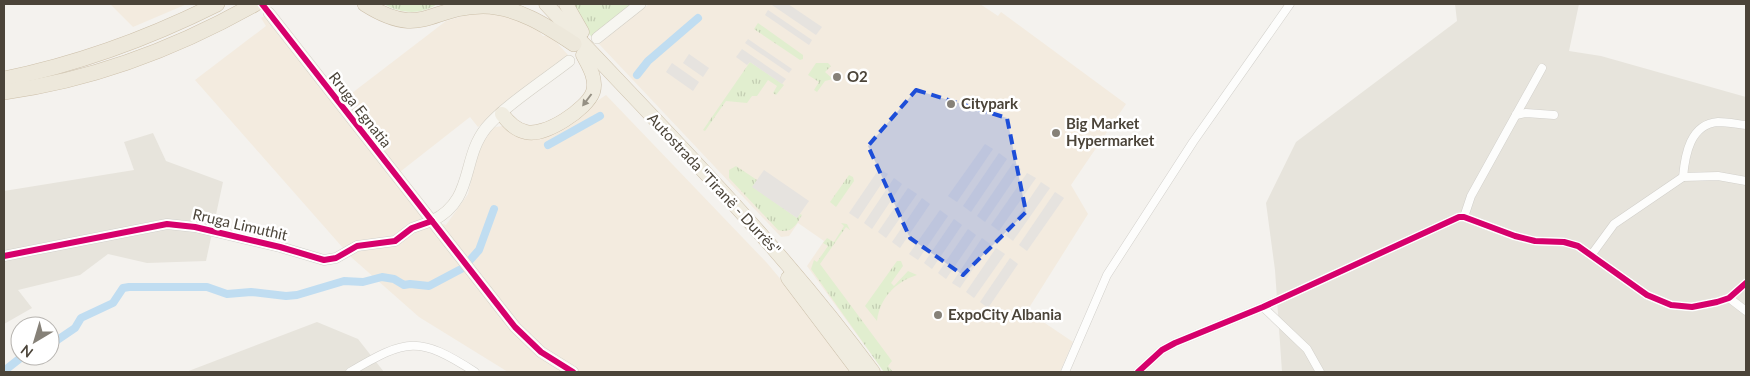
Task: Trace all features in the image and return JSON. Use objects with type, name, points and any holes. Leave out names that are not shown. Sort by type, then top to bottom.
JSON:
[{"type":"highway","points":[[134,47],[204,4]]},
{"type":"highway","points":[[134,47],[217,4]]},
{"type":"highway","points":[[4,92],[57,79],[134,47],[183,34],[242,4]]},
{"type":"highway","points":[[134,47],[182,40],[255,4]]},
{"type":"highway","points":[[366,4],[393,18],[408,21],[425,19],[474,6],[496,7],[537,21],[578,50],[592,74],[594,86],[589,98],[578,110],[546,130],[534,133],[518,129],[502,114]]},
{"type":"highway","points":[[375,4],[387,11],[406,17],[425,16],[446,4]]},
{"type":"highway","name":"Autostrada \"Tiranë - Durrës\"","points":[[534,4],[772,259],[859,372]]},
{"type":"highway","name":"Autostrada \"Tiranë - Durrës\"","points":[[546,4],[778,253],[820,302],[873,372]]},
{"type":"highway","points":[[566,4],[576,25],[620,83]]},
{"type":"highway","points":[[4,73],[52,62],[112,55]]},
{"type":"highway","points":[[4,79],[112,55]]},
{"type":"main road","points":[[597,38],[640,4]]},
{"type":"main road","name":"Rruga Egnatia","points":[[269,13],[478,282],[524,337],[541,352],[573,372]]},
{"type":"main road","points":[[432,221],[447,212],[459,197],[481,136],[502,114],[569,61]]},
{"type":"street","points":[[1065,372],[1107,275],[1193,142],[1290,4]]},
{"type":"street","points":[[1464,217],[1471,196],[1542,68]]},
{"type":"street","points":[[1516,114],[1554,115]]},
{"type":"street","points":[[1683,178],[1688,146],[1702,128],[1716,122],[1746,125]]},
{"type":"street","points":[[1592,254],[1604,235],[1619,220],[1683,178],[1718,176],[1746,181]]},
{"type":"street","points":[[1138,372],[1162,350],[1175,343],[1263,307],[1393,246],[1464,217],[1515,236],[1536,241],[1564,242],[1578,246],[1592,254],[1647,295],[1671,305],[1692,307],[1729,298],[1746,283]]},
{"type":"street","name":"Rruga Limuthit","points":[[4,256],[167,224],[195,227],[280,247],[319,260],[330,260],[357,246],[395,242],[412,228],[432,221]]},
{"type":"street","points":[[1729,298],[1746,311]]},
{"type":"street","points":[[1263,307],[1307,349],[1320,372]]},
{"type":"street","points":[[350,372],[391,350],[413,346],[437,349],[475,372]]},
{"type":"highlighted area","points":[[916,90],[1007,118],[1026,212],[963,275],[910,238],[868,146]]},
{"type":"shaded area","points":[[110,4],[187,4],[133,27]]},
{"type":"shaded area","name":"Citypark","points":[[649,4],[980,4],[998,16],[1001,12],[1126,104],[1071,185],[1088,214],[1027,311],[1073,342],[1060,372],[884,372],[807,266],[824,241],[798,223],[789,236],[781,237],[599,44]]},
{"type":"shaded area","points":[[788,4],[822,27],[816,35],[772,5]]},
{"type":"shaded area","points":[[1455,4],[1579,4],[1569,51],[1601,56],[1746,97],[1746,372],[1282,372],[1275,270],[1266,203],[1296,142],[1457,21]]},
{"type":"shaded area","points":[[768,10],[812,40],[809,45],[765,15]]},
{"type":"shaded area","points":[[269,13],[339,103],[446,21],[470,14],[495,13],[533,24],[543,36],[550,35],[568,55],[478,127],[470,117],[396,175],[432,221],[446,225],[468,194],[478,150],[485,134],[495,127],[503,126],[521,134],[575,116],[606,95],[767,263],[829,337],[852,372],[508,372],[419,317],[351,257],[195,80],[266,26],[261,18]]},
{"type":"shaded area","points":[[748,39],[792,69],[789,73],[745,43]]},
{"type":"shaded area","points":[[742,49],[786,79],[782,84],[750,62],[747,65],[736,57]]},
{"type":"shaded area","points":[[689,54],[709,68],[703,77],[683,63]]},
{"type":"shaded area","points":[[672,63],[699,82],[693,91],[666,72]]},
{"type":"shaded area","points":[[153,133],[166,161],[223,182],[206,261],[147,263],[108,254],[80,275],[18,290],[32,308],[18,316],[10,316],[10,321],[4,324],[4,191],[134,170],[124,142]]},
{"type":"shaded area","points":[[985,144],[993,149],[957,202],[948,196]]},
{"type":"shaded area","points":[[999,153],[1007,159],[971,212],[963,206]]},
{"type":"shaded area","points":[[1013,163],[1021,169],[985,222],[977,216]]},
{"type":"shaded area","points":[[879,169],[888,174],[858,219],[849,213]]},
{"type":"shaded area","points":[[764,170],[809,201],[797,218],[752,187]]},
{"type":"shaded area","points":[[1027,173],[1036,178],[999,231],[991,225]]},
{"type":"shaded area","points":[[894,178],[902,184],[872,229],[864,223]]},
{"type":"shaded area","points":[[1041,182],[1050,188],[1013,241],[1005,235]]},
{"type":"shaded area","points":[[908,188],[917,194],[886,238],[878,232]]},
{"type":"shaded area","points":[[1055,192],[1064,198],[1027,251],[1019,245]]},
{"type":"shaded area","points":[[922,198],[930,204],[900,248],[892,242]]},
{"type":"shaded area","points":[[940,210],[948,216],[918,260],[909,254]]},
{"type":"shaded area","points":[[954,219],[962,225],[932,269],[924,263]]},
{"type":"shaded area","points":[[968,229],[976,235],[946,279],[938,273]]},
{"type":"shaded area","points":[[982,238],[990,244],[960,288],[952,283]]},
{"type":"shaded area","points":[[996,248],[1005,254],[974,298],[966,292]]},
{"type":"shaded area","points":[[1010,258],[1018,264],[988,308],[980,302]]},
{"type":"shaded area","points":[[317,322],[358,339],[384,372],[186,372]]},
{"type":"green space","points":[[384,4],[437,4],[425,10],[411,12],[397,10]]},
{"type":"green space","points":[[571,4],[633,4],[592,37],[585,30]]},
{"type":"green space","points":[[758,23],[803,55],[803,59],[800,60],[754,29]]},
{"type":"green space","points":[[750,62],[784,85],[776,95],[773,93],[777,86],[768,80],[757,96],[752,96],[747,103],[726,101],[705,131],[703,130]]},
{"type":"green space","points":[[816,63],[828,63],[831,66],[825,72],[833,79],[825,81],[817,92],[814,90],[819,82],[808,75]]},
{"type":"green space","points":[[736,166],[757,180],[753,187],[797,218],[800,214],[802,215],[793,228],[787,231],[778,230],[729,178],[729,170]]},
{"type":"green space","points":[[849,175],[853,177],[854,181],[836,207],[830,202]]},
{"type":"green space","points":[[841,223],[847,224],[850,230],[846,227],[820,264],[892,361],[888,366],[893,372],[884,372],[811,269],[814,260],[817,262],[828,246],[823,243],[827,238],[834,242],[844,226]]},
{"type":"green space","points":[[897,261],[901,261],[903,266],[891,283],[894,286],[908,271],[917,275],[902,282],[890,292],[881,305],[877,321],[865,306]]},
{"type":"waterway","points":[[637,75],[648,61],[698,18]]},
{"type":"waterway","points":[[548,145],[600,116]]},
{"type":"waterway","points":[[60,338],[75,328],[81,318],[113,303],[123,288],[129,287],[207,287],[227,294],[251,292],[286,296],[297,295],[344,281],[363,282],[382,277],[394,279],[404,285],[429,286],[463,268],[479,250],[494,209]]},
{"type":"waterway","points":[[4,371],[10,366]]},
{"type":"cycle path","points":[[262,4],[515,327],[541,352],[573,372]]},
{"type":"cycle path","points":[[1138,372],[1162,350],[1175,343],[1263,307],[1459,217],[1464,217],[1515,236],[1535,241],[1564,242],[1578,246],[1647,295],[1671,305],[1692,307],[1717,302],[1729,298],[1746,283]]},
{"type":"cycle path","points":[[4,256],[167,224],[195,227],[280,247],[324,260],[336,258],[357,246],[395,241],[412,228],[432,221]]},
{"type":"place","name":"O2","points":[[837,77]]},
{"type":"place","name":"Citypark","points":[[951,104]]},
{"type":"place","name":"Big Market Hypermarket","points":[[1056,133]]},
{"type":"place","name":"ExpoCity Albania","points":[[938,315]]}]
